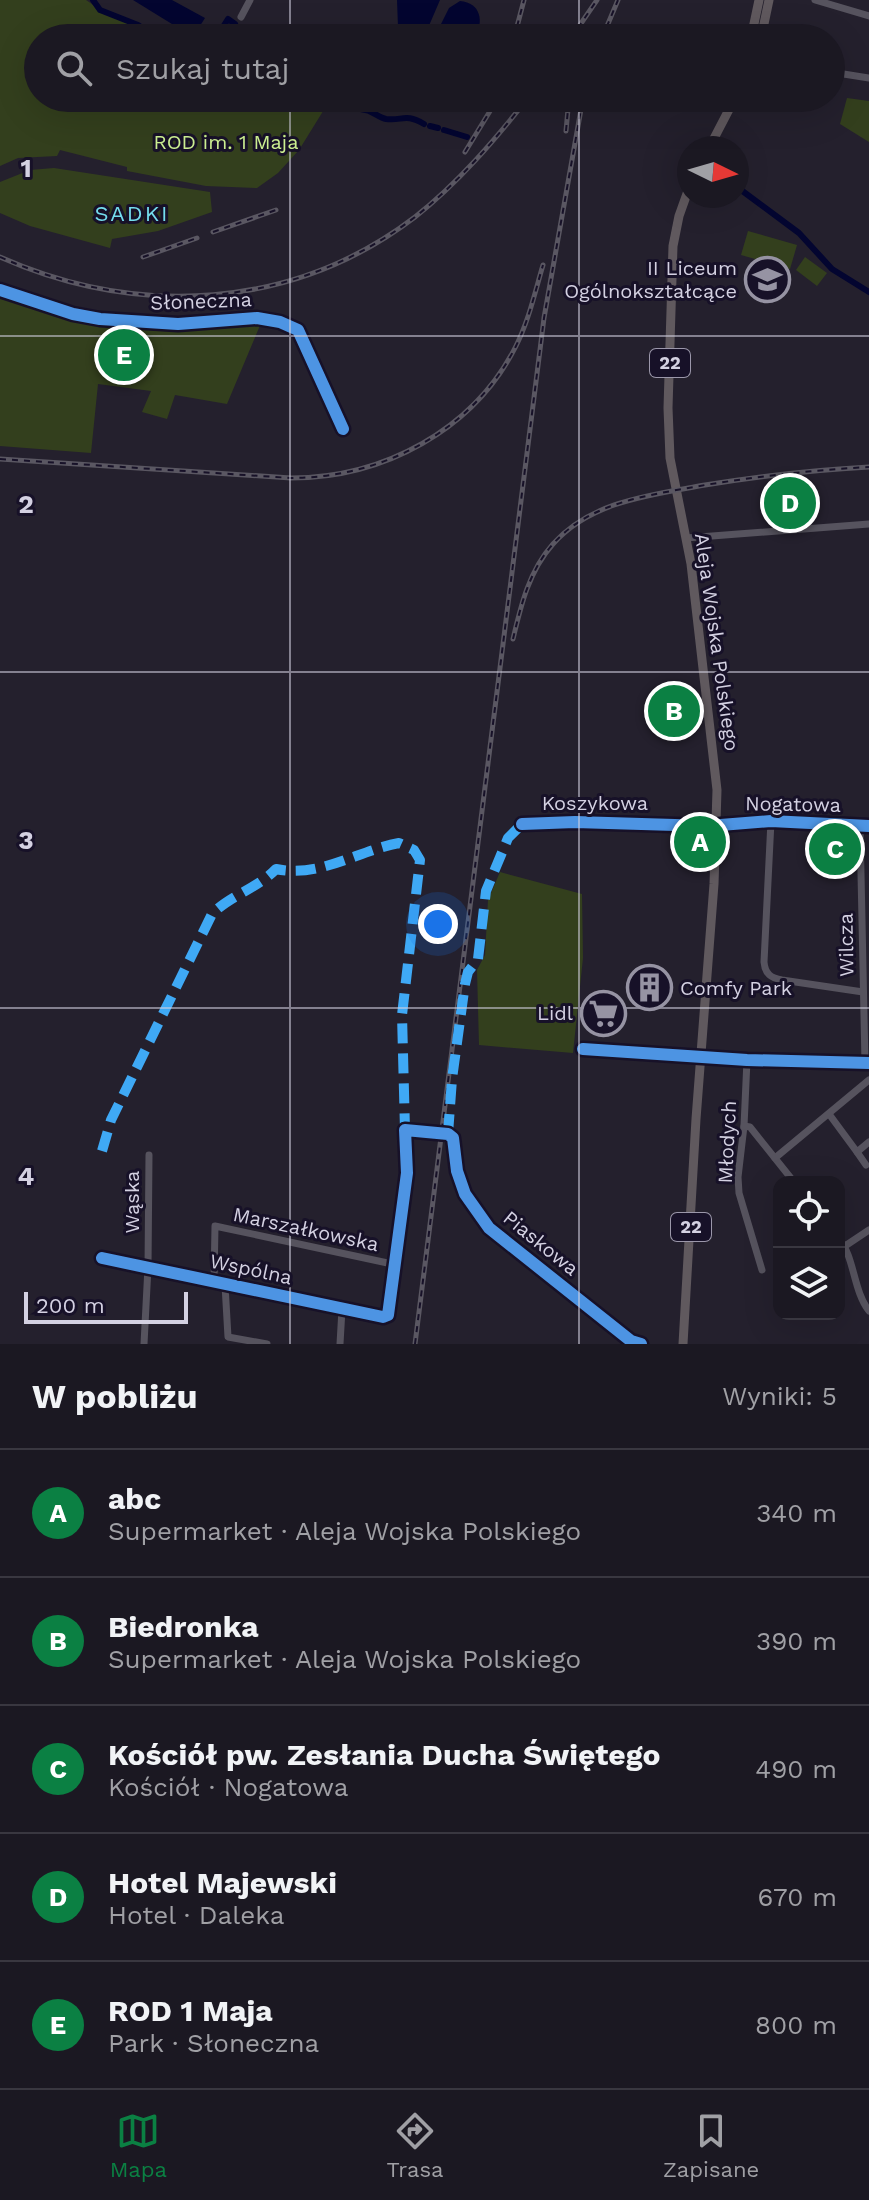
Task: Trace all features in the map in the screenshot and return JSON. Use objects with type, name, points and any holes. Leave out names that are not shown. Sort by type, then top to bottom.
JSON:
[{"type":"main road","points":[[754,24],[759,0]]},
{"type":"main road","points":[[764,24],[769,0]]},
{"type":"main road","points":[[715,136],[727,112]]},
{"type":"main road","name":"Aleja Wojska Polskiego","points":[[682,208],[673,246],[668,429],[671,467],[697,601],[713,739],[717,825],[683,1344]]},
{"type":"street","points":[[241,17],[250,0]]},
{"type":"street","points":[[815,0],[869,16]]},
{"type":"street","points":[[845,74],[869,78]]},
{"type":"street","name":"Słoneczna","points":[[0,290],[73,314],[127,323],[178,324],[257,318],[280,322],[298,330],[343,429]]},
{"type":"street","points":[[686,538],[869,524]]},
{"type":"street","points":[[771,821],[766,972],[782,980],[863,992]]},
{"type":"street","name":"Nogatowa","points":[[717,825],[771,821],[869,826]]},
{"type":"street","name":"Koszykowa","points":[[522,824],[717,825]]},
{"type":"street","name":"Wilcza","points":[[860,826],[867,1063]]},
{"type":"street","points":[[583,1049],[747,1060],[867,1063]]},
{"type":"street","name":"Młodych","points":[[747,1060],[739,1193],[762,1270]]},
{"type":"street","points":[[775,1158],[869,1080]]},
{"type":"street","points":[[829,1114],[866,1165]]},
{"type":"street","points":[[744,1126],[750,1127],[789,1176]]},
{"type":"street","name":"Piaskowa","points":[[390,1311],[407,1173],[405,1130],[448,1134],[453,1138],[457,1171],[465,1194],[489,1228],[631,1341],[641,1344]]},
{"type":"street","points":[[857,1152],[869,1142]]},
{"type":"street","name":"Wąska","points":[[144,1344],[149,1155]]},
{"type":"street","name":"Marszałkowska","points":[[214,1282],[215,1226],[397,1265]]},
{"type":"street","points":[[869,1230],[845,1246],[863,1303],[869,1311]]},
{"type":"street","name":"Wspólna","points":[[102,1258],[383,1317],[390,1311]]},
{"type":"street","points":[[225,1285],[228,1337],[267,1344]]},
{"type":"street","points":[[340,1344],[342,1309]]},
{"type":"green space","name":"ROD im. 1 Maja","points":[[0,0],[86,0],[105,13],[132,24],[24,24],[24,112],[323,112],[299,150],[278,173],[257,188],[206,186],[127,171],[127,167],[60,150],[57,156],[18,158],[0,166]]},
{"type":"green space","points":[[847,98],[869,101],[869,142],[840,124]]},
{"type":"green space","points":[[54,168],[210,192],[212,212],[158,231],[112,239],[110,248],[30,226],[0,213],[0,182],[30,170]]},
{"type":"green space","points":[[748,231],[797,245],[790,269],[741,255]]},
{"type":"green space","points":[[805,257],[827,273],[817,286],[796,270]]},
{"type":"green space","points":[[0,293],[76,316],[121,325],[180,326],[258,320],[261,323],[227,404],[175,395],[167,419],[142,412],[151,391],[98,384],[91,453],[0,446]]},
{"type":"green space","points":[[500,872],[582,894],[583,958],[573,1053],[479,1045],[477,970],[485,955],[488,900]]},
{"type":"shaded area","points":[[133,0],[172,0],[205,18],[201,24],[172,24]]},
{"type":"shaded area","points":[[397,0],[440,0],[430,24],[398,24]]},
{"type":"shaded area","points":[[460,1],[467,2],[479,14],[479,24],[441,24],[449,8]]},
{"type":"waterway","points":[[93,0],[100,10],[135,24]]},
{"type":"waterway","points":[[225,24],[228,19],[235,24]]},
{"type":"waterway","points":[[371,112],[386,119],[408,118],[424,124]]},
{"type":"waterway","points":[[430,126],[438,128]]},
{"type":"waterway","points":[[444,130],[467,137]]},
{"type":"waterway","points":[[749,196],[799,233],[832,269],[869,292]]},
{"type":"railway","points":[[518,24],[524,0]]},
{"type":"railway","points":[[581,24],[597,0]]},
{"type":"railway","points":[[608,24],[618,0]]},
{"type":"railway","points":[[465,152],[489,112]]},
{"type":"railway","points":[[0,257],[52,277],[106,290],[160,296],[214,295],[266,287],[318,271],[368,248],[415,217],[475,161],[517,112]]},
{"type":"railway","points":[[566,131],[568,112]]},
{"type":"railway","points":[[415,1344],[544,318],[581,112]]},
{"type":"railway","points":[[213,232],[276,210]]},
{"type":"railway","points":[[143,257],[197,238]]},
{"type":"railway","points":[[0,459],[291,478],[325,476],[392,458],[422,444],[451,425],[498,376],[521,336],[543,265]]},
{"type":"railway","points":[[513,639],[527,589],[538,565],[553,544],[585,518],[623,502],[705,485],[869,467]]},
{"type":"marked path","points":[[448,1134],[465,984],[468,972],[478,959],[486,891],[508,838],[522,824]]},
{"type":"marked path","points":[[102,1151],[111,1120],[212,914],[276,869],[292,871],[323,867],[399,843],[414,850],[420,860],[402,1015],[405,1130]]},
{"type":"cycle path","points":[[0,290],[73,314],[100,319],[178,324],[257,318],[280,322],[298,330],[343,429]]},
{"type":"cycle path","points":[[522,824],[575,822],[708,826],[771,821],[869,826]]},
{"type":"cycle path","points":[[583,1049],[747,1060],[869,1063]]},
{"type":"cycle path","points":[[102,1258],[383,1317],[388,1315],[407,1173],[405,1130],[448,1134],[453,1138],[457,1171],[465,1194],[489,1228],[631,1341],[641,1344]]},
{"type":"place","name":"II Liceum Ogólnokształcące","points":[[768,280]]},
{"type":"place","name":"ROD 1 Maja","points":[[124,355]]},
{"type":"place","name":"Hotel Majewski","points":[[790,503]]},
{"type":"place","name":"Biedronka","points":[[674,711]]},
{"type":"place","name":"abc","points":[[700,842]]},
{"type":"place","name":"Kościół pw. Zesłania Ducha Świętego","points":[[835,849]]},
{"type":"place","name":"Comfy Park","points":[[649,988]]},
{"type":"place","name":"Lidl","points":[[604,1013]]},
{"type":"district","name":"SADKI","points":[[132,213]]}]
